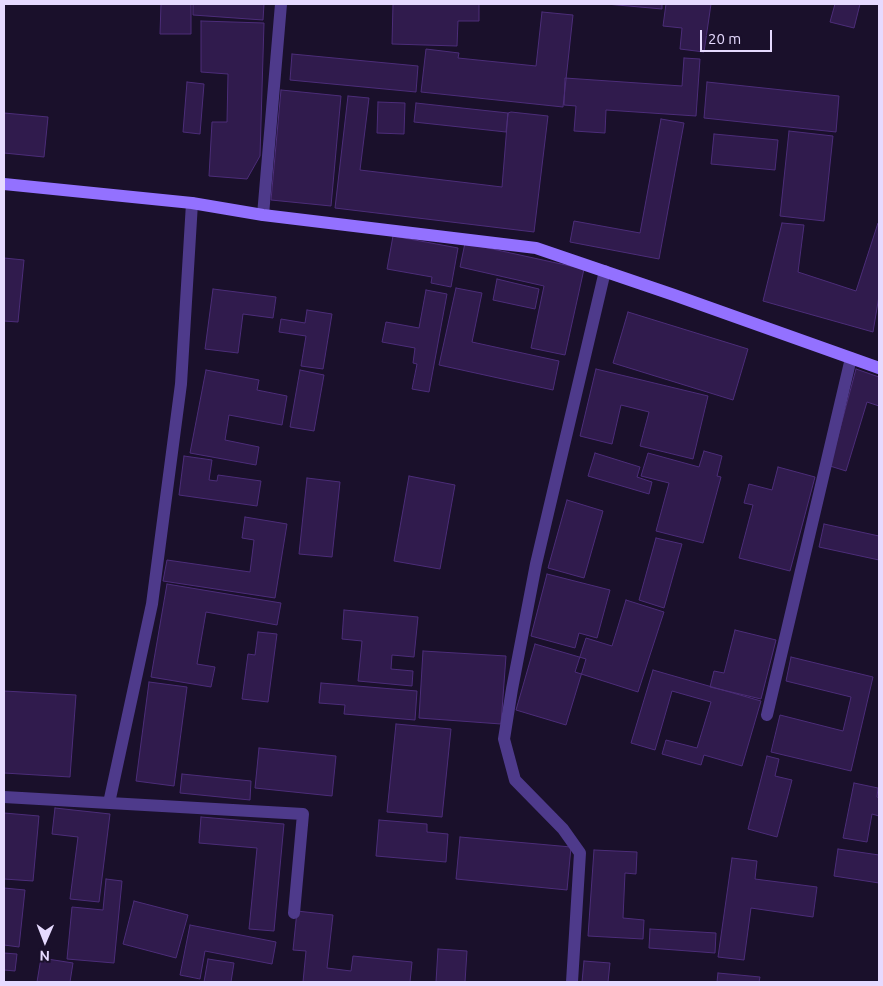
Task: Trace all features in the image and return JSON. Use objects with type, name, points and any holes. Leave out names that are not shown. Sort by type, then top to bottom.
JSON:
[{"type":"street","points":[[263,215],[281,4]]},
{"type":"street","points":[[4,184],[192,203],[263,215],[536,248],[879,368]]},
{"type":"street","points":[[109,803],[152,604],[182,384],[192,203]]},
{"type":"street","points":[[572,982],[580,853],[563,829],[515,780],[504,739],[536,564],[605,271]]},
{"type":"street","points":[[767,715],[851,358]]},
{"type":"street","points":[[4,797],[303,814],[294,913]]},
{"type":"building","points":[[161,4],[191,4],[191,34],[160,34]]},
{"type":"building","points":[[193,4],[264,4],[263,20],[193,15]]},
{"type":"building","points":[[393,4],[479,4],[479,21],[458,21],[457,46],[392,44]]},
{"type":"building","points":[[606,4],[662,4],[662,9]]},
{"type":"building","points":[[666,4],[711,4],[704,52],[680,49],[682,28],[663,26]]},
{"type":"building","points":[[835,4],[860,4],[854,28],[830,22]]},
{"type":"building","points":[[542,12],[573,15],[563,107],[421,92],[426,49],[459,53],[458,58],[536,66]]},
{"type":"building","points":[[201,21],[264,23],[260,156],[247,179],[209,176],[212,122],[227,122],[228,74],[201,72]]},
{"type":"building","points":[[292,54],[418,66],[416,92],[290,80]]},
{"type":"building","points":[[684,58],[700,59],[696,116],[606,110],[605,133],[574,131],[576,106],[564,105],[565,78],[682,86]]},
{"type":"building","points":[[187,82],[204,84],[200,134],[183,132]]},
{"type":"building","points":[[707,82],[839,96],[836,132],[704,118]]},
{"type":"building","points":[[281,90],[341,96],[331,206],[271,200]]},
{"type":"building","points":[[348,96],[369,98],[360,170],[502,187],[508,113],[548,116],[534,232],[335,208]]},
{"type":"building","points":[[378,102],[405,103],[404,134],[377,133]]},
{"type":"building","points":[[416,103],[508,113],[506,132],[414,122]]},
{"type":"building","points":[[4,113],[48,117],[44,157],[4,153]]},
{"type":"building","points":[[661,119],[684,123],[659,259],[570,242],[574,221],[640,233]]},
{"type":"building","points":[[789,131],[833,136],[824,221],[780,216]]},
{"type":"building","points":[[714,134],[778,140],[775,170],[711,164]]},
{"type":"building","points":[[782,223],[804,225],[798,272],[856,291],[879,224],[879,296],[873,332],[763,301]]},
{"type":"building","points":[[393,236],[458,248],[451,287],[431,283],[432,277],[387,269]]},
{"type":"building","points":[[465,243],[584,269],[565,355],[531,348],[544,286],[460,267]]},
{"type":"building","points":[[4,258],[24,260],[18,322],[4,321]]},
{"type":"building","points":[[497,279],[539,289],[535,309],[493,300]]},
{"type":"building","points":[[456,288],[482,293],[472,342],[559,361],[553,390],[439,365]]},
{"type":"building","points":[[213,289],[276,297],[273,318],[243,314],[238,353],[205,349]]},
{"type":"building","points":[[426,290],[447,294],[429,392],[412,389],[417,364],[413,363],[415,348],[382,342],[386,322],[419,328]]},
{"type":"building","points":[[307,310],[332,314],[323,369],[301,366],[306,336],[279,332],[281,319],[305,323]]},
{"type":"building","points":[[628,312],[748,349],[733,400],[613,363]]},
{"type":"building","points":[[596,369],[708,396],[693,459],[640,446],[649,412],[621,405],[612,444],[580,436]]},
{"type":"building","points":[[856,369],[879,377],[879,406],[867,402],[846,471],[830,466]]},
{"type":"building","points":[[206,370],[259,380],[257,390],[287,396],[282,425],[229,415],[225,440],[259,447],[256,465],[190,453]]},
{"type":"building","points":[[300,370],[324,375],[314,431],[290,427]]},
{"type":"building","points":[[704,451],[722,456],[717,476],[721,477],[703,543],[656,531],[669,483],[641,476],[648,453],[699,467]]},
{"type":"building","points":[[595,453],[640,467],[637,477],[652,482],[649,494],[588,476]]},
{"type":"building","points":[[184,456],[212,460],[209,480],[217,481],[218,475],[261,481],[257,506],[179,495]]},
{"type":"building","points":[[778,467],[815,477],[790,571],[739,558],[753,505],[744,503],[749,484],[772,490]]},
{"type":"building","points":[[409,476],[455,485],[440,569],[394,561]]},
{"type":"building","points":[[307,478],[340,482],[332,557],[299,554]]},
{"type":"building","points":[[567,500],[603,511],[584,578],[548,568]]},
{"type":"building","points":[[245,517],[287,524],[275,598],[163,581],[167,560],[250,572],[254,540],[242,538]]},
{"type":"building","points":[[824,524],[879,536],[879,560],[819,547]]},
{"type":"building","points":[[656,538],[682,544],[664,608],[639,600]]},
{"type":"building","points":[[547,574],[610,590],[597,638],[579,633],[575,648],[531,636]]},
{"type":"building","points":[[167,584],[281,603],[277,625],[206,612],[197,664],[215,667],[211,687],[151,677]]},
{"type":"building","points":[[626,600],[664,612],[638,692],[575,672],[586,638],[612,646]]},
{"type":"building","points":[[344,610],[418,617],[414,657],[392,655],[391,669],[413,671],[412,686],[358,681],[362,641],[342,639]]},
{"type":"building","points":[[735,630],[776,640],[761,699],[710,687],[714,671],[724,673]]},
{"type":"building","points":[[258,632],[277,634],[268,702],[242,699],[248,654],[255,655]]},
{"type":"building","points":[[535,644],[586,659],[566,725],[516,710]]},
{"type":"building","points":[[423,651],[506,656],[501,724],[419,718]]},
{"type":"building","points":[[791,657],[873,677],[851,771],[771,752],[780,715],[843,731],[851,697],[786,681]]},
{"type":"building","points":[[653,670],[761,701],[742,766],[704,755],[701,765],[662,754],[666,740],[697,748],[711,702],[672,691],[655,750],[631,743]]},
{"type":"building","points":[[149,682],[187,687],[174,786],[136,781]]},
{"type":"building","points":[[321,683],[417,691],[415,720],[344,714],[345,705],[319,703]]},
{"type":"building","points":[[4,691],[76,695],[70,777],[4,773]]},
{"type":"building","points":[[396,724],[451,729],[442,817],[387,812]]},
{"type":"building","points":[[259,748],[336,756],[332,796],[255,788]]},
{"type":"building","points":[[767,756],[779,759],[775,776],[792,780],[777,837],[748,829]]},
{"type":"building","points":[[182,774],[251,781],[250,800],[180,793]]},
{"type":"building","points":[[854,783],[878,788],[879,816],[872,814],[867,842],[843,838]]},
{"type":"building","points":[[55,808],[110,814],[99,902],[70,899],[78,837],[52,834]]},
{"type":"building","points":[[4,813],[39,816],[33,881],[4,879]]},
{"type":"building","points":[[201,817],[284,824],[274,931],[249,929],[257,848],[199,843]]},
{"type":"building","points":[[379,820],[427,824],[427,832],[448,834],[446,862],[376,856]]},
{"type":"building","points":[[460,837],[571,847],[567,890],[456,879]]},
{"type":"building","points":[[838,849],[879,855],[879,883],[834,876]]},
{"type":"building","points":[[594,850],[637,852],[636,874],[625,873],[623,918],[644,920],[643,939],[588,936]]},
{"type":"building","points":[[732,858],[757,861],[755,879],[817,887],[813,917],[751,908],[744,960],[718,957]]},
{"type":"building","points":[[106,879],[122,881],[114,963],[67,959],[72,907],[103,910]]},
{"type":"building","points":[[4,888],[25,890],[19,947],[4,945]]},
{"type":"building","points":[[134,901],[188,915],[176,958],[123,944]]},
{"type":"building","points":[[297,911],[333,915],[327,968],[351,971],[353,956],[412,962],[410,982],[303,982],[306,951],[293,950]]},
{"type":"building","points":[[190,925],[276,942],[272,964],[205,951],[200,979],[180,975]]},
{"type":"building","points":[[650,929],[716,933],[715,953],[649,948]]},
{"type":"building","points":[[438,949],[467,951],[465,982],[436,982]]},
{"type":"building","points":[[4,953],[17,954],[15,971],[4,970]]},
{"type":"building","points":[[41,958],[73,963],[70,982],[37,982]]},
{"type":"building","points":[[208,959],[234,963],[231,982],[204,982]]},
{"type":"building","points":[[584,961],[610,963],[608,982],[582,982]]},
{"type":"building","points":[[718,973],[760,977],[759,982],[717,982]]}]
